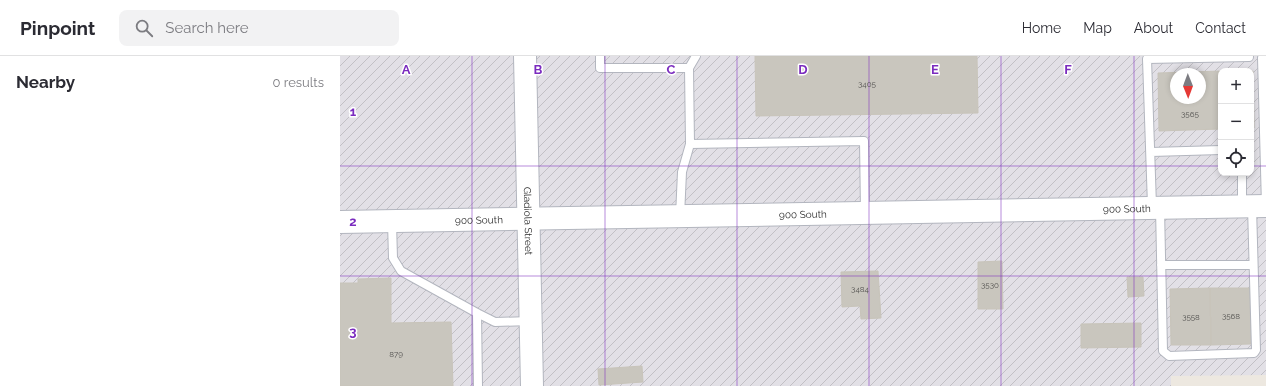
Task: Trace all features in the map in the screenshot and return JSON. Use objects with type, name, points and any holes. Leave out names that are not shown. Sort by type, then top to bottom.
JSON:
[{"type":"street","name":"Gladiola Street","points":[[526,56],[532,386]]},
{"type":"street","name":"900 South","points":[[340,222],[1256,206]]},
{"type":"lane","points":[[600,56],[600,68],[689,68]]},
{"type":"lane","points":[[680,216],[682,172],[690,144],[689,68],[696,56]]},
{"type":"lane","points":[[1249,57],[1147,59],[1151,152],[1161,265],[1163,351],[1169,356],[1254,353],[1256,350],[1253,265],[1256,206],[1265,150],[1262,58],[1266,57]]},
{"type":"lane","points":[[690,144],[864,141],[865,213]]},
{"type":"lane","points":[[1151,152],[1218,150]]},
{"type":"lane","points":[[1243,176],[1256,206]]},
{"type":"lane","points":[[392,222],[393,258],[401,271],[495,322],[531,320]]},
{"type":"lane","points":[[1161,265],[1253,265]]},
{"type":"lane","points":[[477,313],[478,386]]},
{"type":"shaded area","points":[[340,56],[1266,56],[1266,375],[1171,376],[1171,386],[340,386]]},
{"type":"building","points":[[755,56],[977,56],[978,113],[756,116]]},
{"type":"building","points":[[1206,71],[1218,71],[1218,129],[1159,131],[1158,73],[1170,73],[1170,104],[1206,104]]},
{"type":"building","points":[[1002,261],[1003,309],[978,309],[978,262]]},
{"type":"building","points":[[878,271],[881,318],[861,319],[860,306],[842,307],[841,272]]},
{"type":"building","points":[[1127,277],[1143,277],[1144,296],[1128,297]]},
{"type":"building","points":[[391,278],[391,323],[451,322],[453,386],[340,386],[340,283],[358,283],[358,279]]},
{"type":"building","points":[[1210,288],[1250,288],[1251,344],[1211,345]]},
{"type":"building","points":[[1210,288],[1211,345],[1171,345],[1170,289]]},
{"type":"building","points":[[1141,323],[1141,347],[1081,348],[1081,324]]},
{"type":"building","points":[[642,366],[643,382],[599,385],[598,369]]}]
